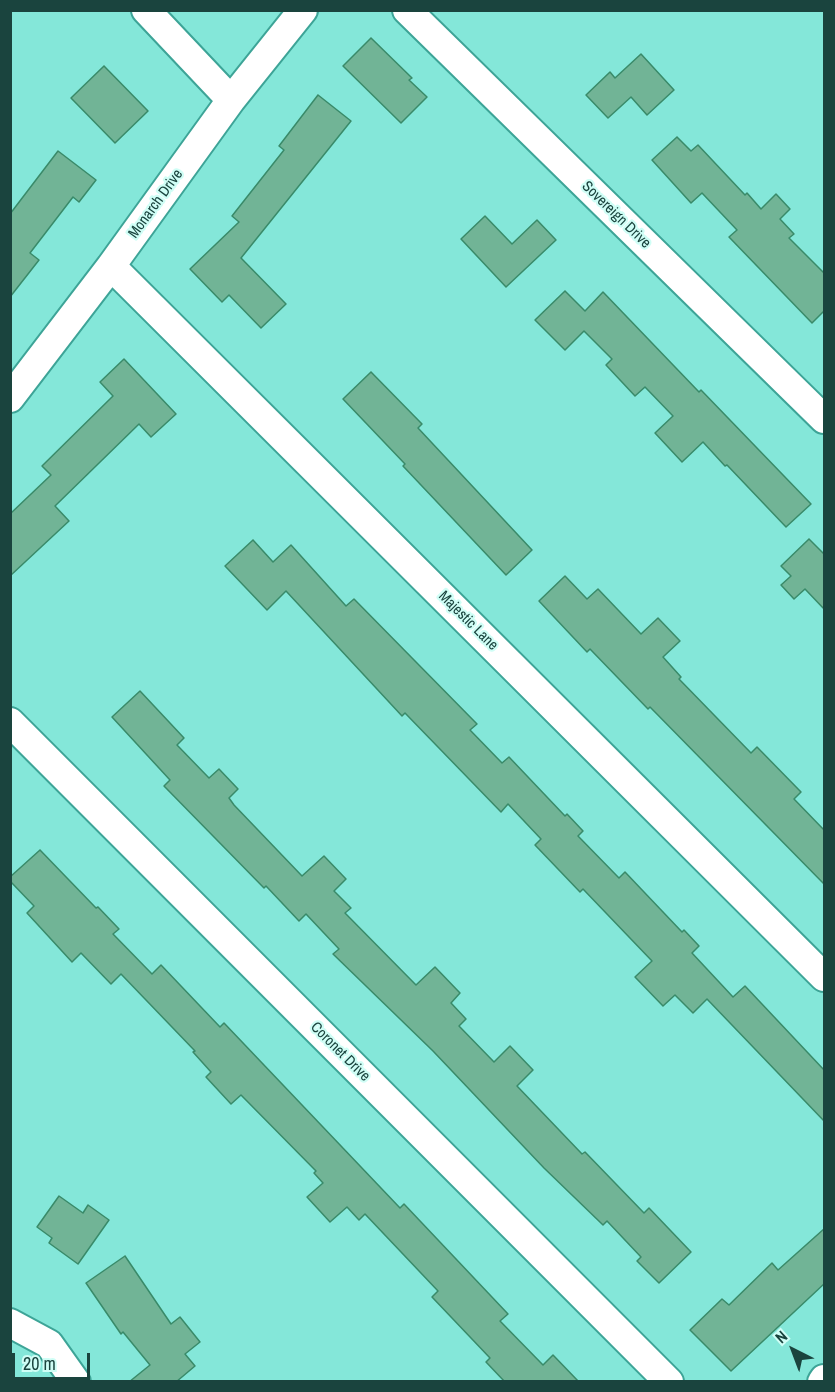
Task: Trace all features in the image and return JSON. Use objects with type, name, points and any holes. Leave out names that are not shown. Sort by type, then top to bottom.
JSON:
[{"type":"street","points":[[146,10],[231,100]]},
{"type":"street","name":"Monarch Drive","points":[[12,394],[111,266],[231,100],[303,10]]},
{"type":"street","name":"Sovereign Drive","points":[[407,10],[825,420]]},
{"type":"street","name":"Majestic Lane","points":[[111,266],[825,977]]},
{"type":"street","name":"Coronet Drive","points":[[10,722],[669,1382]]},
{"type":"street","points":[[10,1323],[49,1344],[76,1382]]},
{"type":"building","points":[[371,38],[412,78],[409,80],[427,97],[401,123],[343,66]]},
{"type":"building","points":[[641,54],[674,90],[647,115],[631,97],[608,118],[586,95],[610,72],[615,78]]},
{"type":"building","points":[[104,66],[148,111],[115,143],[71,98]]},
{"type":"building","points":[[318,95],[351,121],[241,258],[286,304],[261,328],[229,295],[222,302],[190,269],[239,222],[232,216],[284,150],[279,146]]},
{"type":"building","points":[[677,137],[691,151],[698,145],[761,209],[776,194],[790,209],[780,219],[794,234],[789,238],[825,274],[825,310],[812,323],[729,237],[737,230],[702,193],[691,203],[652,160]]},
{"type":"building","points":[[58,151],[96,180],[79,202],[73,197],[30,253],[39,260],[10,297],[10,214]]},
{"type":"building","points":[[485,216],[512,244],[537,220],[556,240],[506,287],[461,239]]},
{"type":"building","points":[[565,291],[585,311],[603,292],[811,504],[786,527],[703,442],[682,462],[655,433],[673,416],[645,387],[635,396],[606,365],[612,359],[584,331],[565,350],[535,320]]},
{"type":"building","points":[[124,359],[176,414],[151,437],[139,424],[55,506],[69,521],[10,576],[10,514],[51,475],[42,466],[113,396],[100,382]]},
{"type":"building","points":[[371,372],[422,424],[418,428],[532,550],[506,575],[343,399]]},
{"type":"building","points":[[809,539],[825,555],[825,610],[805,589],[794,599],[781,585],[791,576],[781,566]]},
{"type":"building","points":[[253,540],[273,562],[291,545],[346,606],[354,599],[477,724],[470,730],[502,763],[509,757],[565,816],[567,814],[583,831],[578,836],[619,878],[625,872],[682,932],[684,930],[699,946],[692,953],[733,997],[745,986],[825,1071],[825,1122],[707,999],[693,1013],[675,995],[663,1006],[635,977],[652,961],[583,889],[580,892],[535,845],[541,839],[508,804],[501,812],[405,713],[402,716],[286,591],[267,610],[225,566]]},
{"type":"building","points":[[565,576],[587,599],[598,589],[641,634],[658,618],[680,641],[663,657],[681,677],[679,679],[751,753],[757,747],[801,792],[794,799],[825,831],[825,885],[650,707],[648,709],[590,649],[587,652],[539,601]]},
{"type":"building","points":[[140,691],[184,738],[177,745],[209,778],[219,769],[238,789],[229,798],[234,805],[302,876],[324,856],[346,879],[334,891],[351,908],[345,913],[416,985],[435,967],[460,993],[451,1003],[466,1019],[459,1026],[494,1062],[510,1046],[533,1070],[517,1086],[582,1154],[585,1152],[644,1213],[649,1208],[691,1252],[659,1283],[637,1261],[641,1257],[607,1221],[603,1225],[544,1168],[433,1051],[333,954],[339,949],[306,914],[299,921],[164,786],[170,780],[112,717]]},
{"type":"building","points":[[40,850],[119,929],[113,934],[152,974],[161,965],[220,1027],[224,1023],[400,1208],[404,1204],[508,1314],[500,1321],[543,1365],[553,1355],[579,1382],[505,1382],[486,1362],[490,1358],[432,1297],[438,1291],[365,1214],[359,1220],[347,1207],[330,1222],[307,1197],[323,1183],[314,1173],[316,1171],[241,1095],[231,1104],[206,1077],[211,1072],[193,1052],[195,1051],[121,974],[111,984],[81,953],[72,962],[27,913],[34,906],[10,881],[10,877]]},
{"type":"building","points":[[59,1196],[83,1213],[88,1205],[109,1220],[78,1264],[49,1243],[52,1238],[37,1227]]},
{"type":"building","points":[[825,1228],[825,1283],[731,1371],[690,1330],[722,1299],[729,1305],[772,1263],[778,1270]]},
{"type":"building","points":[[125,1256],[171,1324],[180,1317],[200,1342],[185,1354],[195,1366],[176,1382],[129,1382],[150,1365],[123,1332],[121,1334],[86,1283]]}]
